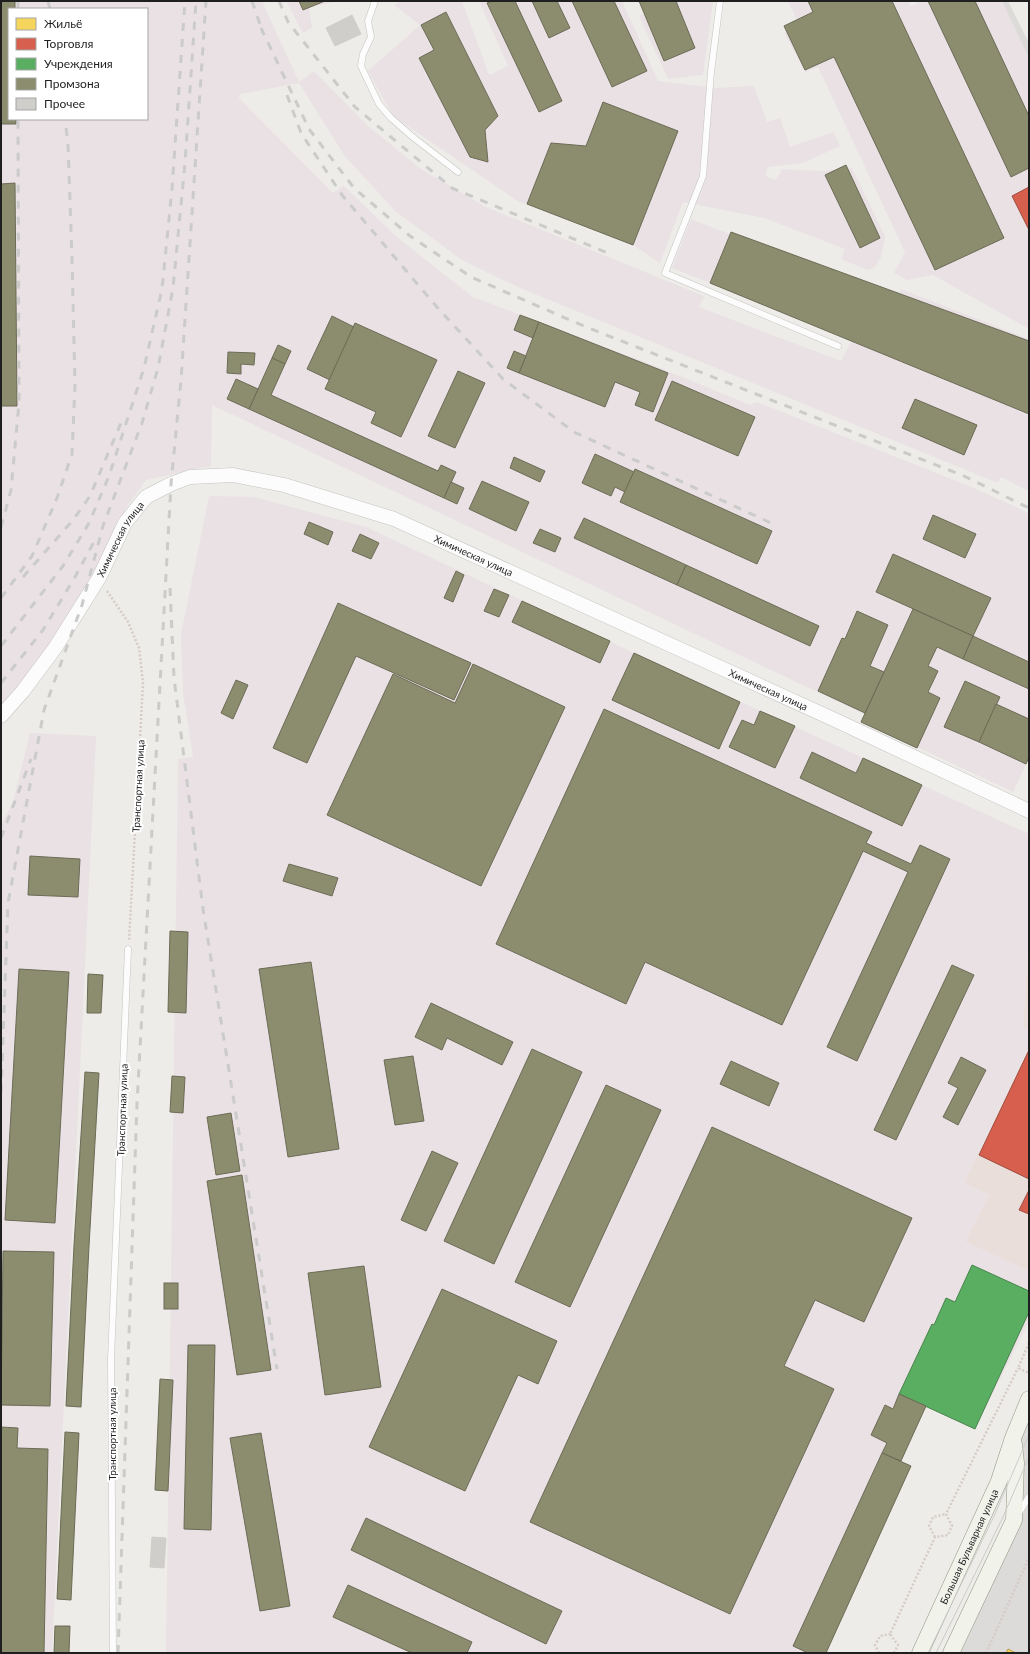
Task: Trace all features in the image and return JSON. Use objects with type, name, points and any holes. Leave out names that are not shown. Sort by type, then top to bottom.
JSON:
[{"type":"main road","name":"Большая Бульварная улица","points":[[920,1653],[999,1482],[1013,1438],[1029,1399]]},
{"type":"main road","name":"Большая Бульварная улица","points":[[951,1653],[1014,1520],[1016,1463],[1013,1438]]},
{"type":"street","name":"Химическая улица","points":[[1,716],[23,691],[55,648],[99,578],[125,523],[146,497],[164,487],[190,477],[233,476],[284,485],[394,519],[840,722],[1029,811]]},
{"type":"lane","points":[[375,1],[368,21],[371,37],[363,54],[361,66],[379,104],[391,118],[414,138],[458,172]]},
{"type":"lane","points":[[720,1],[711,72],[703,176],[665,273],[838,346]]},
{"type":"lane","name":"Транспортная улица","points":[[113,1653],[112,1359],[128,949]]},
{"type":"lane","points":[[1014,1520],[1029,1497]]},
{"type":"path","name":"Транспортная улица","points":[[99,578],[128,622],[139,648],[143,683],[136,834],[128,949]]},
{"type":"path","points":[[946,1514],[1029,1343]]},
{"type":"path","points":[[1018,1368],[1029,1373]]},
{"type":"path","points":[[935,1537],[948,1535],[952,1526],[946,1514]]},
{"type":"path","points":[[935,1537],[929,1526],[933,1517],[946,1514]]},
{"type":"path","points":[[890,1634],[935,1537]]},
{"type":"path","points":[[986,1653],[1029,1558]]},
{"type":"path","points":[[880,1653],[875,1645],[880,1636],[890,1634]]},
{"type":"path","points":[[890,1634],[898,1645],[894,1653]]},
{"type":"shaded area","points":[[1,1],[262,1],[299,82],[314,71],[368,126],[421,169],[486,207],[704,296],[699,307],[841,361],[853,338],[672,268],[691,219],[897,300],[901,289],[1029,339],[1029,491],[1001,477],[998,483],[520,288],[462,260],[395,211],[344,155],[299,83],[240,94],[239,98],[333,193],[344,186],[398,238],[473,297],[658,367],[750,405],[757,402],[969,486],[1029,514],[1029,758],[1013,792],[870,725],[866,715],[212,405],[211,466],[146,480],[128,505],[104,559],[25,682],[1,708]]},
{"type":"shaded area","points":[[286,1],[341,1],[309,7],[312,28],[303,33]]},
{"type":"shaded area","points":[[402,1],[462,1],[489,75],[508,66],[479,1],[622,1],[658,81],[715,88],[754,86],[767,122],[780,118],[790,147],[834,132],[840,146],[803,163],[768,167],[765,176],[776,180],[782,169],[824,171],[852,168],[885,236],[881,257],[875,267],[868,270],[841,259],[845,249],[764,218],[683,202],[660,263],[633,245],[519,202],[393,116],[368,71],[420,25],[394,5]]},
{"type":"shaded area","points":[[640,1],[713,1],[703,75],[668,79],[639,16],[645,13]]},
{"type":"shaded area","points":[[788,1],[908,1],[911,6],[921,1],[1002,1],[1029,58],[1029,329],[933,275],[907,280],[894,273],[905,252],[818,67],[805,72],[784,33],[800,26]]},
{"type":"shaded area","points":[[994,1],[1008,1],[1029,43],[1029,73]]},
{"type":"shaded area","points":[[209,496],[254,497],[366,527],[632,652],[1029,834],[1029,934],[1023,1027],[1029,1031],[1029,1047],[964,1183],[989,1195],[965,1242],[1029,1271],[1029,1321],[975,1429],[926,1407],[901,1461],[911,1466],[826,1653],[166,1653],[178,759],[193,757],[183,693],[181,634]]},
{"type":"shaded area","points":[[30,733],[96,736],[52,1653],[1,1653],[1,825],[13,802]]},
{"type":"shaded area","points":[[1029,934],[1029,1031],[1023,1028]]},
{"type":"shaded area","points":[[1029,1047],[1029,1271],[965,1242],[989,1195],[964,1183]]},
{"type":"shaded area","points":[[1029,1405],[1029,1653],[951,1653],[1014,1508],[1013,1438]]},
{"type":"building: Жильё","points":[[1008,1649],[1016,1653],[1006,1653]]},
{"type":"building: Торговля","points":[[1029,187],[1029,230],[1012,196]]},
{"type":"building: Торговля","points":[[1029,1050],[1029,1179],[979,1155]]},
{"type":"building: Торговля","points":[[1029,1190],[1029,1214],[1019,1210]]},
{"type":"building: Учреждения","points":[[972,1265],[1029,1291],[1029,1312],[975,1429],[899,1394],[946,1298],[955,1302]]},
{"type":"building: Промзона","points":[[1,1],[15,1],[15,8],[8,8],[8,120],[16,120],[16,124],[1,124]]},
{"type":"building: Промзона","points":[[299,1],[325,1],[303,10]]},
{"type":"building: Промзона","points":[[492,1],[515,1],[562,101],[539,112],[487,3]]},
{"type":"building: Промзона","points":[[532,1],[557,1],[570,28],[549,38]]},
{"type":"building: Промзона","points":[[572,1],[614,1],[647,71],[612,87]]},
{"type":"building: Промзона","points":[[639,1],[676,1],[695,48],[664,61]]},
{"type":"building: Промзона","points":[[808,1],[892,1],[1004,238],[935,270],[834,57],[805,70],[784,26],[813,12]]},
{"type":"building: Промзона","points":[[928,1],[975,1],[1029,116],[1029,168],[1011,177]]},
{"type":"building: Промзона","points":[[446,12],[498,116],[485,130],[488,162],[470,157],[419,58],[434,50],[421,25]]},
{"type":"building: Промзона","points":[[603,102],[678,131],[633,245],[527,204],[551,143],[586,146]]},
{"type":"building: Промзона","points":[[846,165],[880,238],[860,248],[825,175]]},
{"type":"building: Промзона","points":[[15,183],[17,406],[1,406],[1,184]]},
{"type":"building: Промзона","points":[[731,232],[1029,341],[1029,414],[710,283]]},
{"type":"building: Промзона","points":[[520,315],[539,322],[533,338],[514,330]]},
{"type":"building: Промзона","points":[[332,316],[354,327],[330,380],[307,369]]},
{"type":"building: Промзона","points":[[539,322],[668,373],[653,412],[635,405],[640,392],[615,382],[605,407],[519,373]]},
{"type":"building: Промзона","points":[[355,323],[437,360],[401,437],[371,423],[376,412],[325,389]]},
{"type":"building: Промзона","points":[[278,345],[291,351],[285,364],[272,358]]},
{"type":"building: Промзона","points":[[514,351],[526,356],[519,373],[507,368]]},
{"type":"building: Промзона","points":[[228,352],[255,353],[254,365],[241,364],[241,374],[227,373]]},
{"type":"building: Промзона","points":[[272,358],[285,364],[271,395],[438,471],[441,465],[456,472],[444,498],[249,409]]},
{"type":"building: Промзона","points":[[458,371],[485,383],[455,448],[428,436]]},
{"type":"building: Промзона","points":[[236,379],[258,389],[249,409],[227,399]]},
{"type":"building: Промзона","points":[[672,381],[755,417],[738,456],[655,420]]},
{"type":"building: Промзона","points":[[915,399],[977,425],[964,455],[902,428]]},
{"type":"building: Промзона","points":[[595,454],[634,472],[625,492],[615,487],[611,496],[582,483]]},
{"type":"building: Промзона","points":[[514,457],[545,471],[540,482],[510,468]]},
{"type":"building: Промзона","points":[[635,469],[772,531],[757,564],[620,502]]},
{"type":"building: Промзона","points":[[482,481],[529,502],[516,531],[469,509]]},
{"type":"building: Промзона","points":[[451,482],[464,488],[457,504],[444,498]]},
{"type":"building: Промзона","points":[[933,515],[976,534],[965,558],[923,539]]},
{"type":"building: Промзона","points":[[584,518],[686,565],[677,585],[574,538]]},
{"type":"building: Промзона","points":[[309,522],[333,532],[328,545],[304,534]]},
{"type":"building: Промзона","points":[[540,529],[561,538],[555,552],[533,543]]},
{"type":"building: Промзона","points":[[360,534],[379,543],[371,559],[352,551]]},
{"type":"building: Промзона","points":[[893,554],[991,598],[973,636],[876,592]]},
{"type":"building: Промзона","points":[[686,565],[819,626],[810,646],[677,585]]},
{"type":"building: Промзона","points":[[456,571],[464,575],[453,602],[444,598]]},
{"type":"building: Промзона","points":[[494,589],[509,595],[499,617],[484,611]]},
{"type":"building: Промзона","points":[[522,601],[610,641],[600,663],[512,622]]},
{"type":"building: Промзона","points":[[338,603],[471,663],[454,700],[356,656],[307,763],[273,748]]},
{"type":"building: Промзона","points":[[913,609],[973,636],[963,659],[937,647],[928,666],[938,671],[928,692],[940,698],[917,748],[861,722]]},
{"type":"building: Промзона","points":[[857,611],[888,625],[870,666],[884,672],[865,713],[818,691],[842,638],[845,639]]},
{"type":"building: Промзона","points":[[973,636],[1029,662],[1029,689],[963,659]]},
{"type":"building: Промзона","points":[[634,653],[740,702],[719,749],[612,700]]},
{"type":"building: Промзона","points":[[473,664],[565,707],[481,886],[327,815],[393,674],[455,703]]},
{"type":"building: Промзона","points":[[236,680],[248,685],[233,719],[221,713]]},
{"type":"building: Промзона","points":[[965,681],[1000,697],[979,742],[944,727]]},
{"type":"building: Промзона","points":[[996,704],[1029,719],[1029,757],[1026,764],[979,742]]},
{"type":"building: Промзона","points":[[604,709],[872,832],[866,843],[911,864],[920,845],[950,859],[857,1061],[827,1047],[908,872],[863,851],[782,1025],[645,962],[626,1004],[496,944]]},
{"type":"building: Промзона","points":[[760,711],[795,726],[775,768],[729,747],[742,720],[754,725]]},
{"type":"building: Промзона","points":[[812,752],[856,773],[863,758],[922,785],[902,826],[800,778]]},
{"type":"building: Промзона","points":[[30,856],[80,859],[78,897],[28,895]]},
{"type":"building: Промзона","points":[[289,864],[338,878],[332,896],[283,881]]},
{"type":"building: Промзона","points":[[170,931],[188,932],[186,1013],[168,1012]]},
{"type":"building: Промзона","points":[[311,962],[339,1149],[288,1157],[259,969]]},
{"type":"building: Промзона","points":[[952,965],[974,975],[896,1140],[874,1130]]},
{"type":"building: Промзона","points":[[19,969],[69,972],[55,1223],[5,1220]]},
{"type":"building: Промзона","points":[[88,974],[103,975],[101,1013],[87,1013]]},
{"type":"building: Промзона","points":[[431,1003],[513,1042],[502,1065],[447,1038],[442,1050],[415,1037]]},
{"type":"building: Промзона","points":[[532,1049],[582,1072],[494,1264],[444,1241]]},
{"type":"building: Промзона","points":[[413,1056],[424,1121],[395,1125],[384,1060]]},
{"type":"building: Промзона","points":[[961,1057],[986,1070],[958,1125],[943,1117],[958,1088],[948,1083]]},
{"type":"building: Промзона","points":[[731,1061],[779,1083],[769,1106],[720,1084]]},
{"type":"building: Промзона","points":[[85,1072],[99,1073],[81,1407],[66,1406]]},
{"type":"building: Промзона","points":[[172,1076],[185,1077],[183,1113],[170,1112]]},
{"type":"building: Промзона","points":[[606,1085],[661,1110],[570,1307],[515,1282]]},
{"type":"building: Промзона","points":[[231,1113],[240,1171],[216,1175],[207,1117]]},
{"type":"building: Промзона","points":[[712,1127],[912,1218],[864,1322],[815,1300],[784,1366],[834,1389],[730,1614],[530,1522]]},
{"type":"building: Промзона","points":[[432,1151],[458,1163],[426,1231],[401,1220]]},
{"type":"building: Промзона","points":[[242,1175],[271,1370],[237,1375],[207,1181]]},
{"type":"building: Промзона","points":[[3,1251],[54,1252],[50,1406],[1,1405]]},
{"type":"building: Промзона","points":[[364,1266],[381,1387],[325,1395],[308,1273]]},
{"type":"building: Промзона","points":[[164,1283],[178,1283],[178,1309],[164,1309]]},
{"type":"building: Промзона","points":[[442,1289],[557,1341],[538,1384],[518,1375],[465,1491],[369,1447]]},
{"type":"building: Промзона","points":[[188,1345],[215,1345],[211,1530],[184,1529]]},
{"type":"building: Промзона","points":[[160,1379],[173,1380],[168,1491],[155,1490]]},
{"type":"building: Промзона","points":[[899,1394],[926,1406],[901,1461],[882,1453],[887,1443],[871,1435],[885,1405],[893,1409]]},
{"type":"building: Промзона","points":[[1,1427],[18,1428],[17,1448],[48,1449],[44,1653],[1,1653]]},
{"type":"building: Промзона","points":[[65,1432],[79,1433],[71,1600],[57,1599]]},
{"type":"building: Промзона","points":[[261,1433],[290,1606],[260,1611],[230,1438]]},
{"type":"building: Промзона","points":[[882,1453],[911,1466],[826,1653],[808,1653],[793,1646]]},
{"type":"building: Промзона","points":[[366,1518],[562,1611],[546,1644],[351,1550]]},
{"type":"building: Промзона","points":[[348,1585],[472,1642],[467,1653],[412,1653],[333,1617]]},
{"type":"building: Промзона","points":[[55,1626],[70,1626],[69,1653],[54,1653]]},
{"type":"building: Прочее","points":[[352,15],[361,34],[335,46],[326,28]]},
{"type":"building: Прочее","points":[[152,1537],[166,1538],[164,1568],[150,1567]]},
{"type":"tram line","points":[[928,1653],[995,1514],[1029,1435]]},
{"type":"tram line","points":[[936,1653],[1003,1517],[1029,1457]]},
{"type":"railway","points":[[18,1],[18,8]]},
{"type":"railway","points":[[48,1],[50,8]]},
{"type":"railway","points":[[1,646],[63,566],[89,523],[109,476],[144,368],[162,289],[172,189],[185,1]]},
{"type":"railway","points":[[1,1093],[8,903],[44,710],[82,605],[103,526],[142,423],[158,368],[173,288],[185,163],[196,1]]},
{"type":"railway","points":[[118,1653],[137,1103],[171,484],[181,380],[206,1]]},
{"type":"railway","points":[[252,1],[263,33]]},
{"type":"railway","points":[[279,1],[288,22],[355,107],[452,188],[610,254]]},
{"type":"railway","points":[[261,28],[309,129],[354,188],[410,236],[471,277],[586,327],[964,476],[1029,508]]},
{"type":"railway","points":[[287,95],[301,133],[342,195],[436,306],[503,379],[574,432],[771,523]]},
{"type":"railway","points":[[1,527],[11,490],[19,403],[18,120]]},
{"type":"railway","points":[[1,598],[32,556],[57,498],[72,454],[75,385],[68,144],[65,120]]},
{"type":"railway","points":[[23,577],[73,520],[90,496],[121,423]]},
{"type":"railway","points":[[1,683],[43,630],[75,577],[96,538]]},
{"type":"railway","points":[[170,588],[174,678],[203,909],[277,1369]]},
{"type":"railway","points":[[1,838],[31,759]]}]
